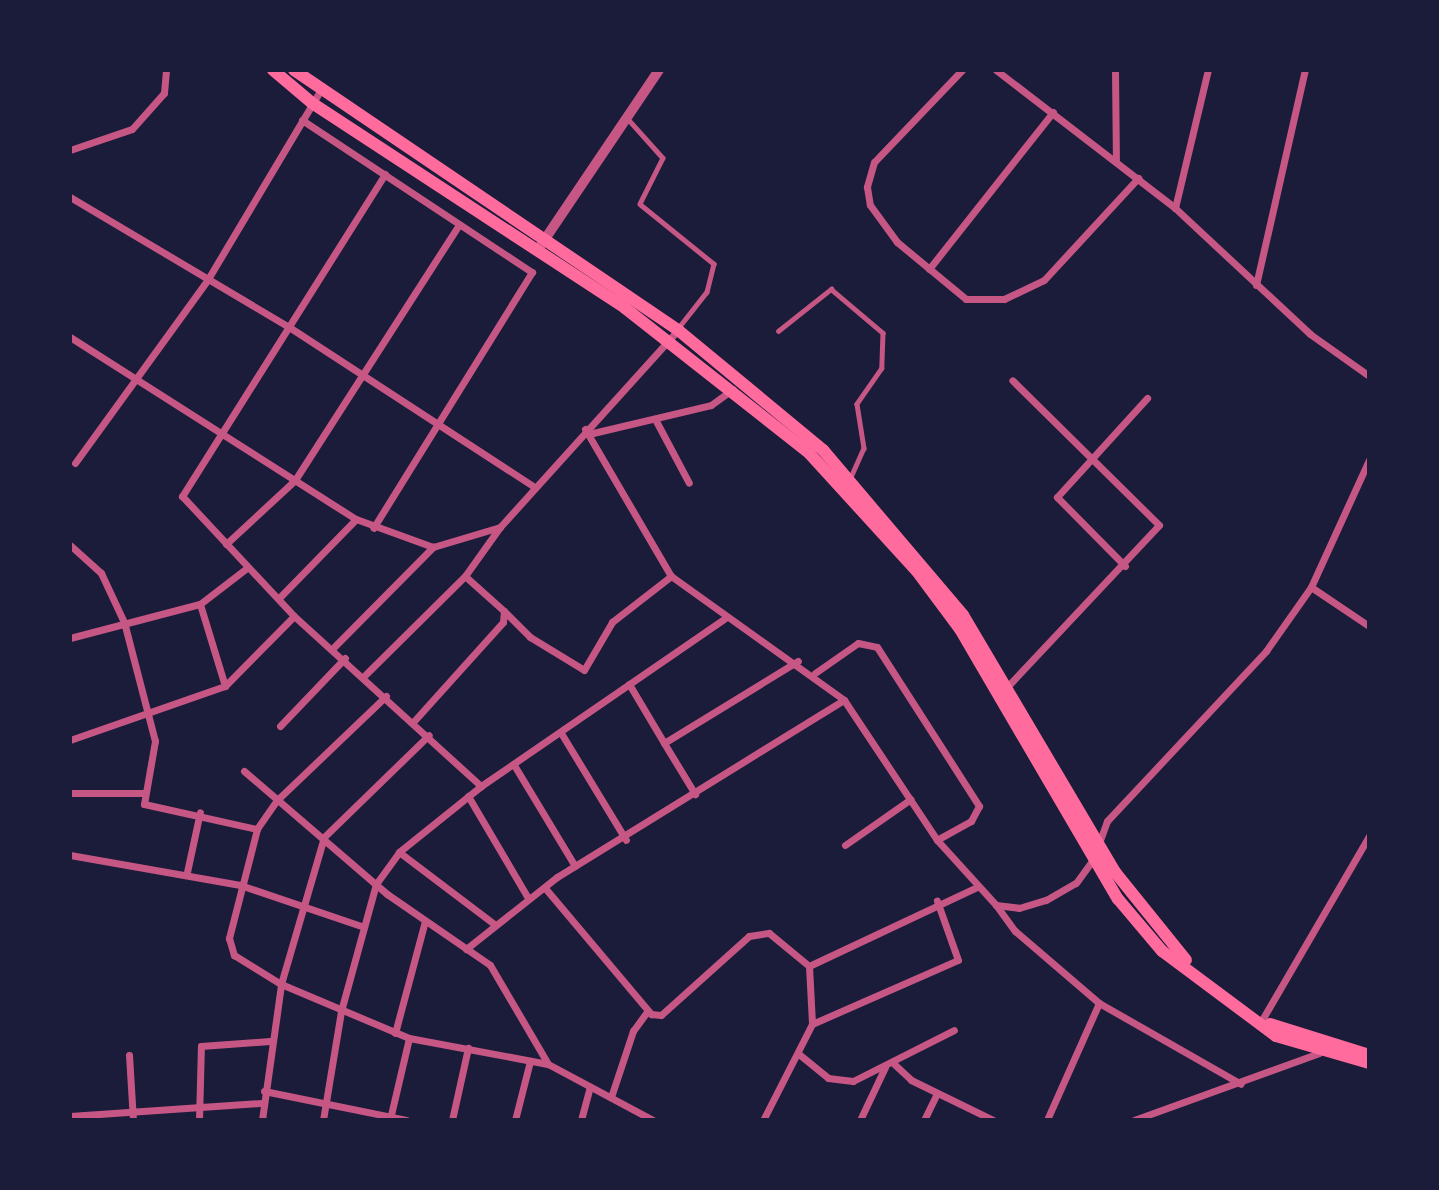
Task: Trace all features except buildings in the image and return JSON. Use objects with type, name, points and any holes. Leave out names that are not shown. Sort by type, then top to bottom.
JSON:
[{"type":"main road","points":[[273,70],[312,103],[678,330],[846,483],[942,586],[1007,687],[1096,852]]},
{"type":"main road","points":[[293,70],[542,245],[733,389],[846,483],[960,629],[1096,852],[1156,932],[1261,1022],[1319,1053],[1369,1063]]},
{"type":"main road","points":[[1261,1022],[1305,1039],[1369,1055]]},
{"type":"street","points":[[70,150],[132,129],[164,93],[166,70]]},
{"type":"street","points":[[542,245],[659,70]]},
{"type":"street","points":[[962,70],[874,162],[867,187],[877,218],[929,269],[966,299],[1004,299],[1044,280],[1138,178]]},
{"type":"street","points":[[996,70],[1175,208],[1256,285],[1369,376]]},
{"type":"street","points":[[1115,70],[1116,161]]},
{"type":"street","points":[[1175,208],[1208,70]]},
{"type":"street","points":[[1256,285],[1305,70]]},
{"type":"street","points":[[75,463],[135,376],[208,279],[320,91]]},
{"type":"street","points":[[929,269],[1053,112]]},
{"type":"street","points":[[302,120],[458,225],[527,266],[533,279],[373,528]]},
{"type":"street","points":[[385,174],[182,496],[294,615],[365,675],[481,786]]},
{"type":"street","points":[[70,197],[289,327],[533,486]]},
{"type":"street","points":[[226,544],[295,480],[365,377],[458,225]]},
{"type":"street","points":[[365,675],[465,576],[533,486],[589,431],[678,330]]},
{"type":"street","points":[[70,337],[356,519],[373,528],[433,547]]},
{"type":"street","points":[[1007,687],[1125,566],[1159,525],[1012,380]]},
{"type":"street","points":[[589,431],[711,405],[733,389]]},
{"type":"street","points":[[1125,566],[1057,497],[1091,455],[1147,398]]},
{"type":"street","points":[[655,419],[689,483]]},
{"type":"street","points":[[589,431],[671,576],[724,619],[815,673],[844,700],[937,840],[1015,930],[1099,1003],[1241,1084]]},
{"type":"street","points":[[996,905],[1031,905],[1067,890],[1096,852],[1107,821],[1266,651],[1311,587],[1369,460]]},
{"type":"street","points":[[279,598],[356,519]]},
{"type":"street","points":[[334,647],[433,547],[500,527]]},
{"type":"street","points":[[70,545],[101,573],[124,622],[155,741],[143,793],[147,807],[200,812],[257,828]]},
{"type":"street","points":[[70,638],[200,604],[247,568]]},
{"type":"street","points":[[465,576],[530,638],[584,670],[612,622],[671,576]]},
{"type":"street","points":[[1311,587],[1369,626]]},
{"type":"street","points":[[200,604],[225,686]]},
{"type":"street","points":[[414,721],[490,640],[506,613]]},
{"type":"street","points":[[70,740],[225,686],[294,615]]},
{"type":"street","points":[[323,1120],[341,1011],[376,884],[399,852],[481,786],[724,619]]},
{"type":"street","points":[[815,673],[858,643],[877,647],[979,806],[971,821],[937,840]]},
{"type":"street","points":[[280,726],[345,658]]},
{"type":"street","points":[[664,743],[797,661]]},
{"type":"street","points":[[629,684],[695,794]]},
{"type":"street","points":[[386,696],[276,800],[257,828],[240,885],[229,949],[281,984],[395,1033],[409,1038],[548,1064],[653,1120]]},
{"type":"street","points":[[466,949],[493,923],[575,866],[626,840],[844,700]]},
{"type":"street","points":[[561,733],[626,840]]},
{"type":"street","points":[[262,1120],[270,1041],[281,984],[301,907],[324,837],[429,735]]},
{"type":"street","points":[[514,765],[575,866]]},
{"type":"street","points":[[244,771],[376,884],[490,965],[548,1064]]},
{"type":"street","points":[[70,793],[143,793]]},
{"type":"street","points":[[468,796],[528,898]]},
{"type":"street","points":[[845,845],[911,799]]},
{"type":"street","points":[[187,873],[200,812]]},
{"type":"street","points":[[1261,1022],[1369,836]]},
{"type":"street","points":[[399,852],[493,923]]},
{"type":"street","points":[[70,855],[187,873],[240,885],[364,927]]},
{"type":"street","points":[[809,965],[937,901],[977,887]]},
{"type":"street","points":[[545,888],[648,1012],[661,1015],[749,936],[769,933],[809,965],[812,1024],[800,1055],[763,1120]]},
{"type":"street","points":[[812,1024],[958,960],[937,901]]},
{"type":"street","points":[[395,1033],[425,920]]},
{"type":"street","points":[[1047,1120],[1099,1003]]},
{"type":"street","points":[[611,1097],[633,1031],[648,1012]]},
{"type":"street","points":[[800,1055],[836,1081],[885,1068],[954,1030]]},
{"type":"street","points":[[391,1118],[409,1038]]},
{"type":"street","points":[[199,1120],[201,1046],[270,1041]]},
{"type":"street","points":[[452,1120],[468,1048]]},
{"type":"street","points":[[1134,1120],[1241,1084],[1319,1053]]},
{"type":"street","points":[[130,1055],[133,1116]]},
{"type":"street","points":[[515,1120],[530,1061]]},
{"type":"street","points":[[893,1063],[937,1093],[981,1117],[993,1120]]},
{"type":"street","points":[[860,1120],[885,1068]]},
{"type":"street","points":[[581,1120],[590,1087]]},
{"type":"street","points":[[264,1091],[326,1100],[406,1120]]},
{"type":"street","points":[[924,1120],[937,1093]]},
{"type":"street","points":[[70,1118],[133,1116],[263,1103]]},
{"type":"lane","points":[[627,119],[661,149],[663,158],[640,204],[714,264],[707,292],[678,330]]},
{"type":"lane","points":[[778,331],[831,289],[883,333],[882,368],[857,404],[864,448],[846,483]]}]
